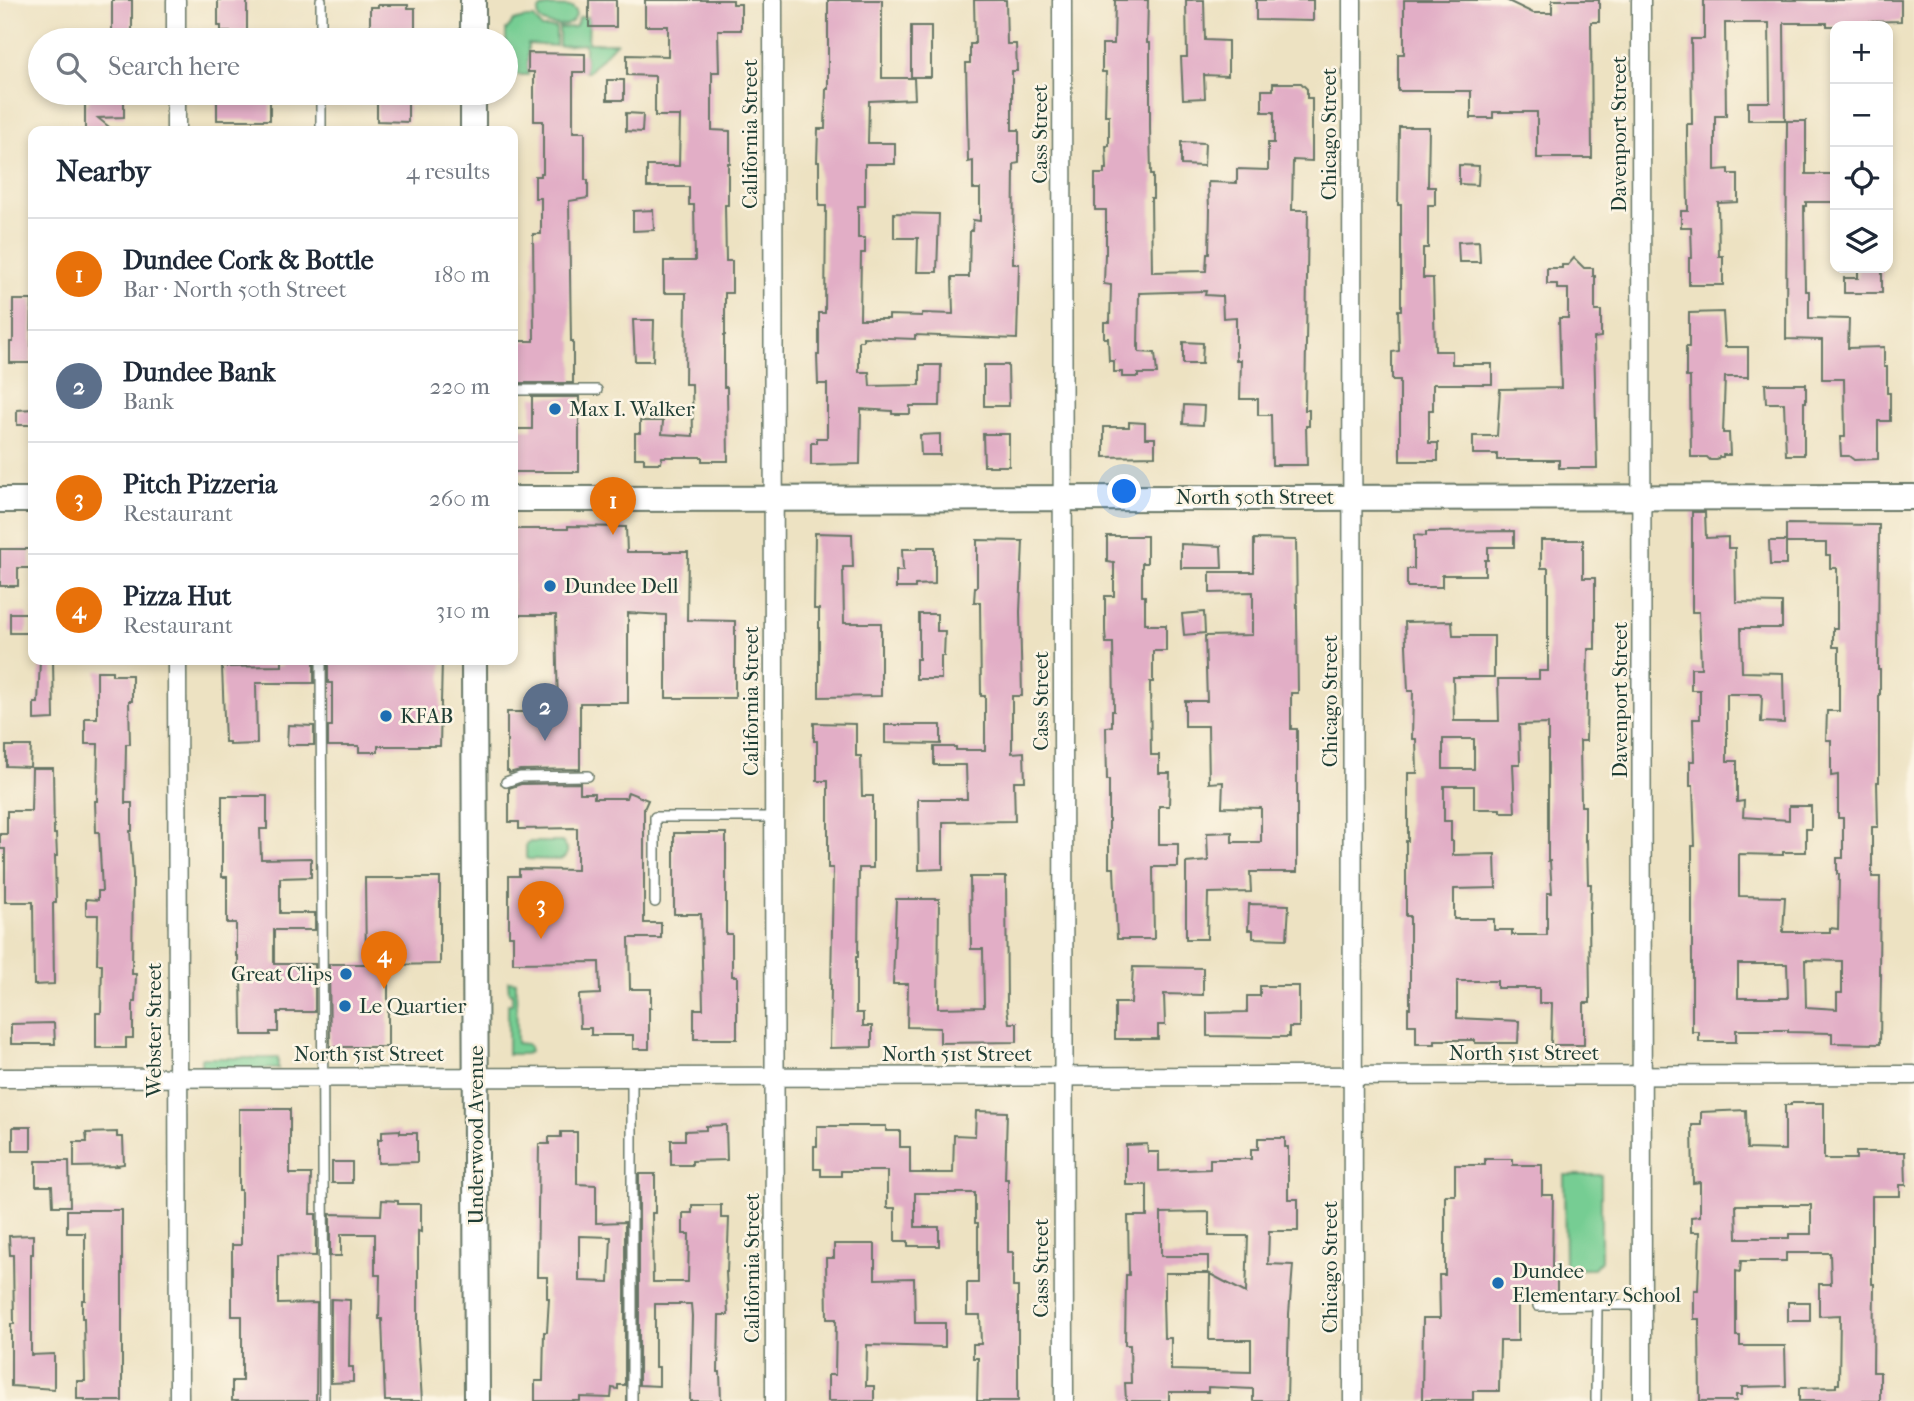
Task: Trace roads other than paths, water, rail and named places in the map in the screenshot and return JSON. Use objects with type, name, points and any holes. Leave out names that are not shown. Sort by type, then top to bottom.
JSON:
[{"type":"street","points":[[176,0],[176,28]]},
{"type":"street","points":[[473,0],[473,28]]},
{"type":"street","name":"California Street","points":[[773,0],[775,1401]]},
{"type":"street","name":"Cass Street","points":[[1062,0],[1064,1401]]},
{"type":"street","name":"Chicago Street","points":[[1352,0],[1353,1401]]},
{"type":"street","name":"Davenport Street","points":[[1641,0],[1642,1401]]},
{"type":"street","points":[[176,105],[176,126]]},
{"type":"street","points":[[473,105],[473,126]]},
{"type":"street","name":"North 50th Street","points":[[518,499],[1914,497]]},
{"type":"street","points":[[0,500],[28,500]]},
{"type":"street","name":"Webster Street","points":[[177,665],[179,1401]]},
{"type":"street","name":"Underwood Avenue","points":[[474,665],[477,1401]]},
{"type":"street","name":"North 51st Street","points":[[0,1078],[1914,1075]]},
{"type":"lane","points":[[321,0],[321,28]]},
{"type":"lane","points":[[321,105],[321,126]]},
{"type":"lane","points":[[518,390],[597,390]]},
{"type":"lane","points":[[321,665],[324,1401]]},
{"type":"lane","points":[[506,782],[520,777],[588,776]]},
{"type":"lane","points":[[655,902],[655,817],[774,817]]},
{"type":"lane","points":[[632,1077],[632,1401]]},
{"type":"lane","points":[[1596,1400],[1597,1305]]},
{"type":"lane","points":[[1538,1306],[1642,1305]]},
{"type":"place","name":"Max I. Walker","points":[[555,409]]},
{"type":"place","name":"Dundee Cork & Bottle","points":[[613,535]]},
{"type":"place","name":"Dundee Dell","points":[[550,586]]},
{"type":"place","name":"KFAB","points":[[386,716]]},
{"type":"place","name":"Dundee Bank","points":[[545,741]]},
{"type":"place","name":"Pitch Pizzeria","points":[[541,939]]},
{"type":"place","name":"Great Clips","points":[[346,974]]},
{"type":"place","name":"Pizza Hut","points":[[384,989]]},
{"type":"place","name":"Le Quartier","points":[[345,1006]]},
{"type":"place","name":"Dundee Elementary School","points":[[1498,1283]]}]
